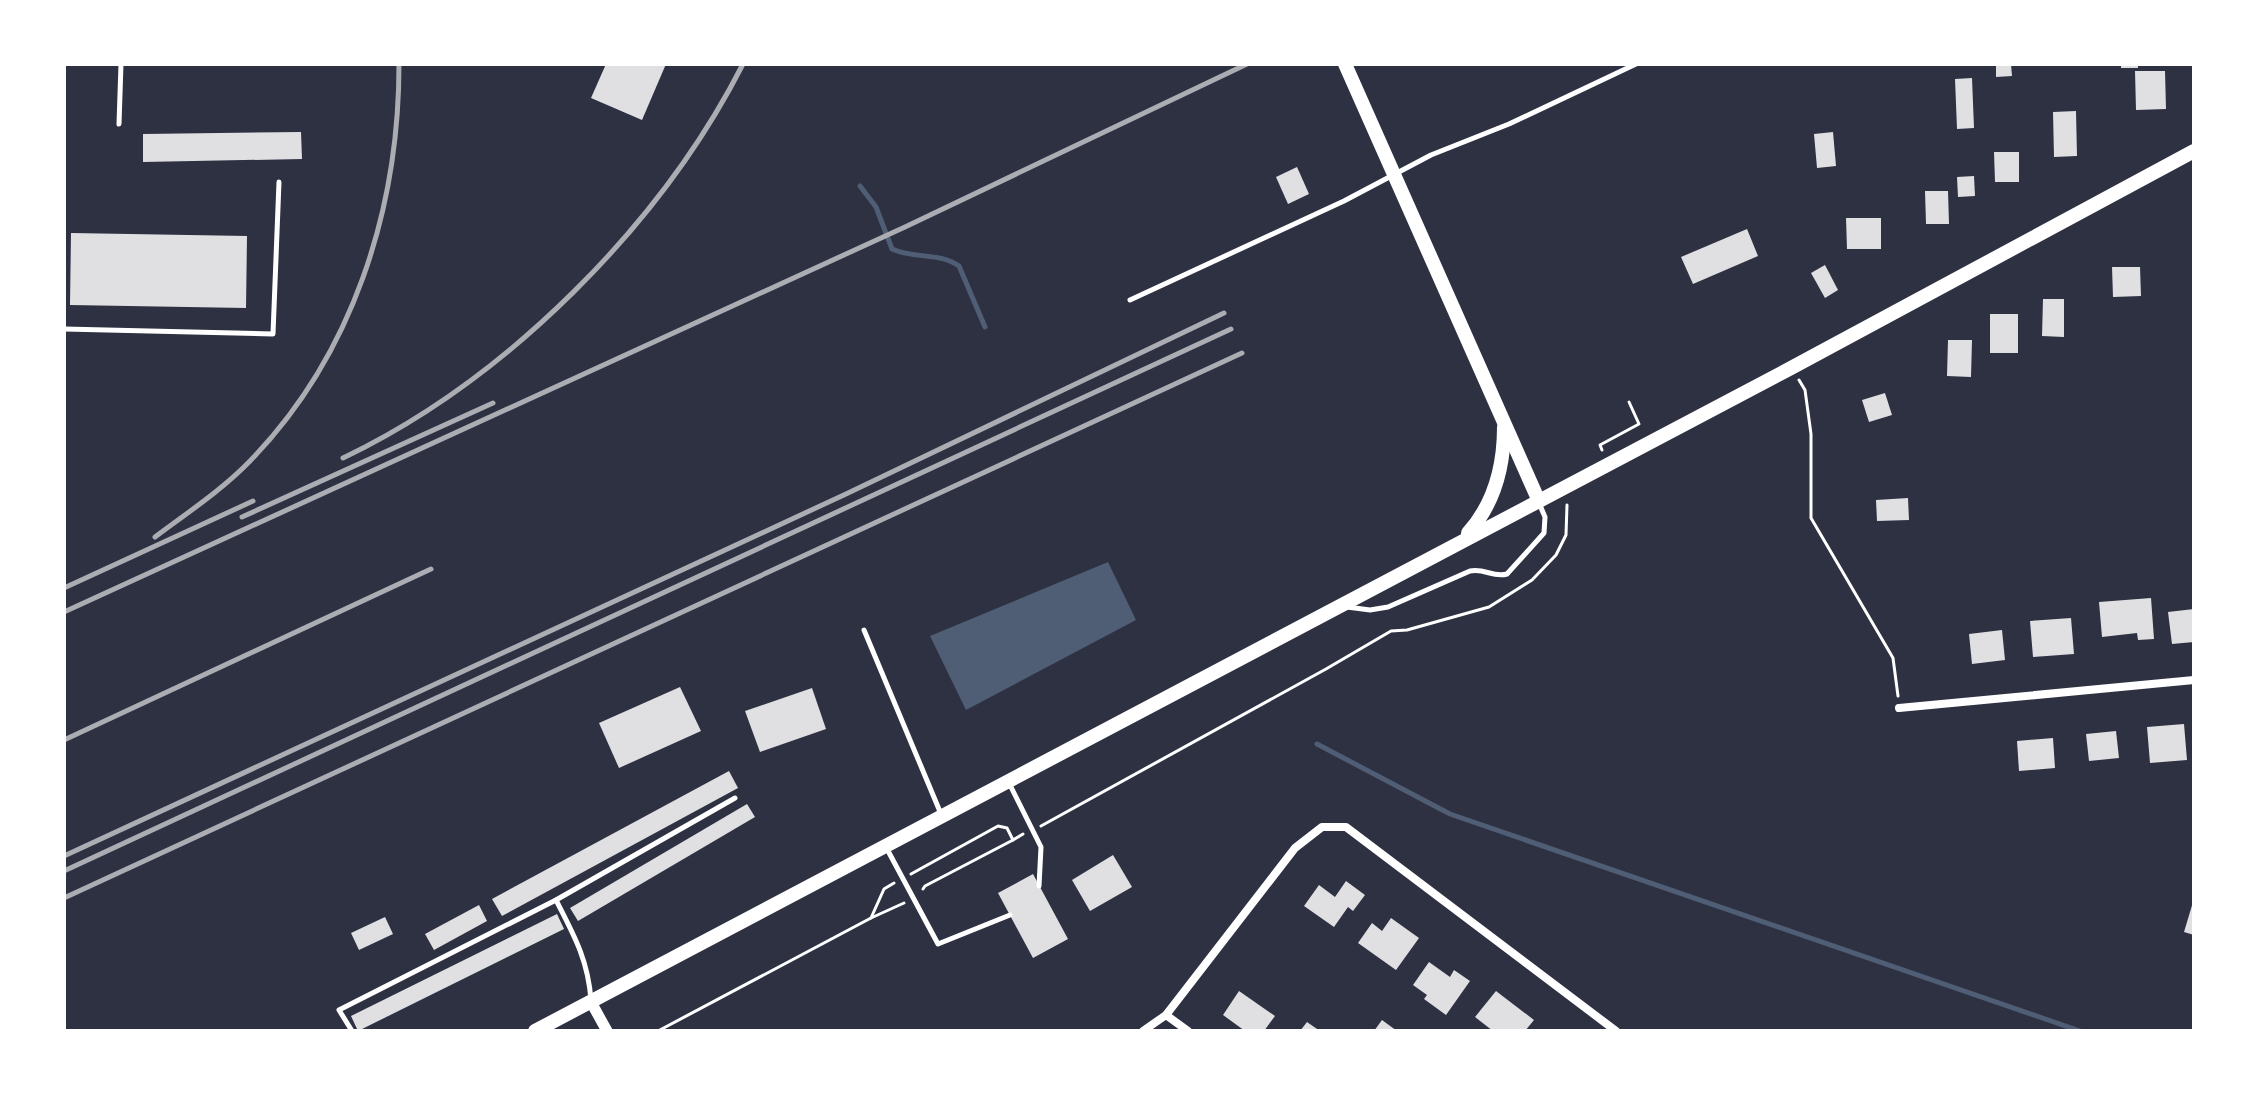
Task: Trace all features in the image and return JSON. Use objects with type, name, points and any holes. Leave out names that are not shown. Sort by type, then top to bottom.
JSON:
[{"type":"main road","points":[[1345,64],[1538,499]]},
{"type":"main road","points":[[535,1031],[1007,779],[1791,368],[2194,151]]},
{"type":"main road","points":[[1462,540],[1482,515],[1498,480],[1504,423]]},
{"type":"street","points":[[1899,708],[2194,680]]},
{"type":"street","points":[[1143,1031],[1166,1015],[1295,848],[1322,827],[1346,827],[1616,1031]]},
{"type":"street","points":[[591,1002],[607,1031]]},
{"type":"street","points":[[1166,1015],[1188,1031]]},
{"type":"lane","points":[[119,124],[121,64]]},
{"type":"lane","points":[[1130,300],[1344,201],[1431,155],[1509,124],[1636,64]]},
{"type":"lane","points":[[64,329],[273,334],[279,182]]},
{"type":"lane","points":[[1338,606],[1370,610],[1388,607],[1470,571],[1480,569],[1499,576],[1507,574],[1544,533],[1545,517],[1538,499]]},
{"type":"lane","points":[[864,630],[941,815]]},
{"type":"lane","points":[[1007,779],[1041,847],[1039,886]]},
{"type":"lane","points":[[352,1031],[339,1010],[556,900],[735,798]]},
{"type":"lane","points":[[885,845],[938,944],[1010,915]]},
{"type":"lane","points":[[556,900],[583,954],[589,975],[591,1002]]},
{"type":"path","points":[[1791,368],[1805,390],[1811,434],[1811,518],[1893,658],[1899,708]]},
{"type":"path","points":[[1600,445],[1639,424],[1629,402]]},
{"type":"path","points":[[658,1031],[914,898],[921,894],[925,886],[1085,803],[1391,631],[1407,630],[1489,607],[1532,580],[1556,555],[1566,535],[1565,506],[1578,499]]},
{"type":"path","points":[[871,918],[884,889],[903,878],[998,826],[1007,828],[1013,840]]},
{"type":"water","points":[[1108,562],[1136,620],[966,710],[930,636]]},
{"type":"building","points":[[606,64],[666,64],[642,120],[591,98]]},
{"type":"building","points":[[1996,64],[2011,64],[2012,76],[1996,77]]},
{"type":"building","points":[[2121,64],[2138,64],[2138,68],[2121,68]]},
{"type":"building","points":[[2135,71],[2165,71],[2166,109],[2136,110]]},
{"type":"building","points":[[1972,78],[1974,128],[1957,129],[1955,79]]},
{"type":"building","points":[[2076,111],[2077,156],[2054,157],[2053,112]]},
{"type":"building","points":[[301,132],[302,159],[143,162],[143,134]]},
{"type":"building","points":[[1833,132],[1836,166],[1817,168],[1814,134]]},
{"type":"building","points":[[1994,152],[2019,152],[2019,182],[1995,182]]},
{"type":"building","points":[[1297,167],[1309,194],[1288,204],[1276,177]]},
{"type":"building","points":[[1974,176],[1975,196],[1958,197],[1957,177]]},
{"type":"building","points":[[1925,191],[1948,191],[1949,224],[1926,224]]},
{"type":"building","points":[[1846,218],[1881,218],[1881,249],[1847,249]]},
{"type":"building","points":[[1747,229],[1758,256],[1693,284],[1681,257]]},
{"type":"building","points":[[71,233],[247,236],[246,308],[70,305]]},
{"type":"building","points":[[1825,265],[1838,290],[1825,298],[1811,273]]},
{"type":"building","points":[[2112,267],[2140,267],[2141,296],[2113,297]]},
{"type":"building","points":[[2043,299],[2064,299],[2064,337],[2042,336]]},
{"type":"building","points":[[1990,314],[2018,314],[2018,353],[1990,353]]},
{"type":"building","points":[[1948,340],[1972,340],[1971,377],[1947,376]]},
{"type":"building","points":[[1885,393],[1892,415],[1869,422],[1862,400]]},
{"type":"building","points":[[1908,498],[1909,520],[1877,521],[1876,500]]},
{"type":"building","points":[[2151,598],[2154,639],[2138,640],[2137,633],[2102,637],[2099,602]]},
{"type":"building","points":[[2194,609],[2194,642],[2172,644],[2168,612]]},
{"type":"building","points":[[2071,618],[2074,654],[2033,657],[2030,621]]},
{"type":"building","points":[[2002,630],[2005,660],[1972,664],[1969,634]]},
{"type":"building","points":[[680,687],[701,731],[619,768],[599,723]]},
{"type":"building","points":[[812,688],[826,729],[760,752],[745,711]]},
{"type":"building","points":[[2184,724],[2187,760],[2150,763],[2147,727]]},
{"type":"building","points":[[2116,731],[2119,758],[2089,761],[2086,734]]},
{"type":"building","points":[[2053,738],[2055,768],[2019,771],[2017,741]]},
{"type":"building","points":[[729,771],[738,788],[502,916],[492,899]]},
{"type":"building","points":[[747,804],[755,817],[578,921],[570,908]]},
{"type":"building","points":[[1113,855],[1132,887],[1090,911],[1072,880]]},
{"type":"building","points":[[1033,874],[1068,939],[1033,958],[998,893]]},
{"type":"building","points":[[1346,881],[1365,895],[1353,911],[1348,907],[1334,927],[1304,906],[1319,885],[1335,897]]},
{"type":"building","points":[[2194,902],[2194,935],[2184,932]]},
{"type":"building","points":[[479,905],[487,921],[434,950],[425,934]]},
{"type":"building","points":[[557,914],[564,929],[358,1031],[351,1016]]},
{"type":"building","points":[[385,917],[393,934],[359,950],[351,933]]},
{"type":"building","points":[[1391,918],[1419,938],[1396,970],[1358,943],[1372,923],[1382,931]]},
{"type":"building","points":[[1429,962],[1450,977],[1454,970],[1470,981],[1446,1015],[1424,999],[1427,995],[1413,985]]},
{"type":"building","points":[[1239,991],[1275,1016],[1264,1031],[1245,1031],[1223,1015]]},
{"type":"building","points":[[1496,991],[1534,1020],[1525,1031],[1493,1031],[1475,1017]]},
{"type":"building","points":[[1382,1020],[1397,1031],[1374,1031]]},
{"type":"building","points":[[1307,1022],[1320,1031],[1300,1031]]},
{"type":"waterway","points":[[860,186],[876,207],[892,249],[943,259],[959,266],[985,327]]},
{"type":"waterway","points":[[1317,744],[1450,814],[2080,1031]]},
{"type":"railway","points":[[155,537],[250,461],[286,419],[317,375],[342,327],[363,277],[379,225],[397,118],[399,64]]},
{"type":"railway","points":[[343,458],[404,425],[463,386],[520,342],[573,292],[623,239],[669,183],[709,124],[743,64]]},
{"type":"railway","points":[[64,612],[905,227],[1247,64]]},
{"type":"railway","points":[[64,856],[846,494],[1224,313]]},
{"type":"railway","points":[[64,871],[1231,329]]},
{"type":"railway","points":[[64,898],[1242,353]]},
{"type":"railway","points":[[242,517],[493,403]]},
{"type":"railway","points":[[64,588],[253,501]]},
{"type":"railway","points":[[64,740],[431,569]]}]
